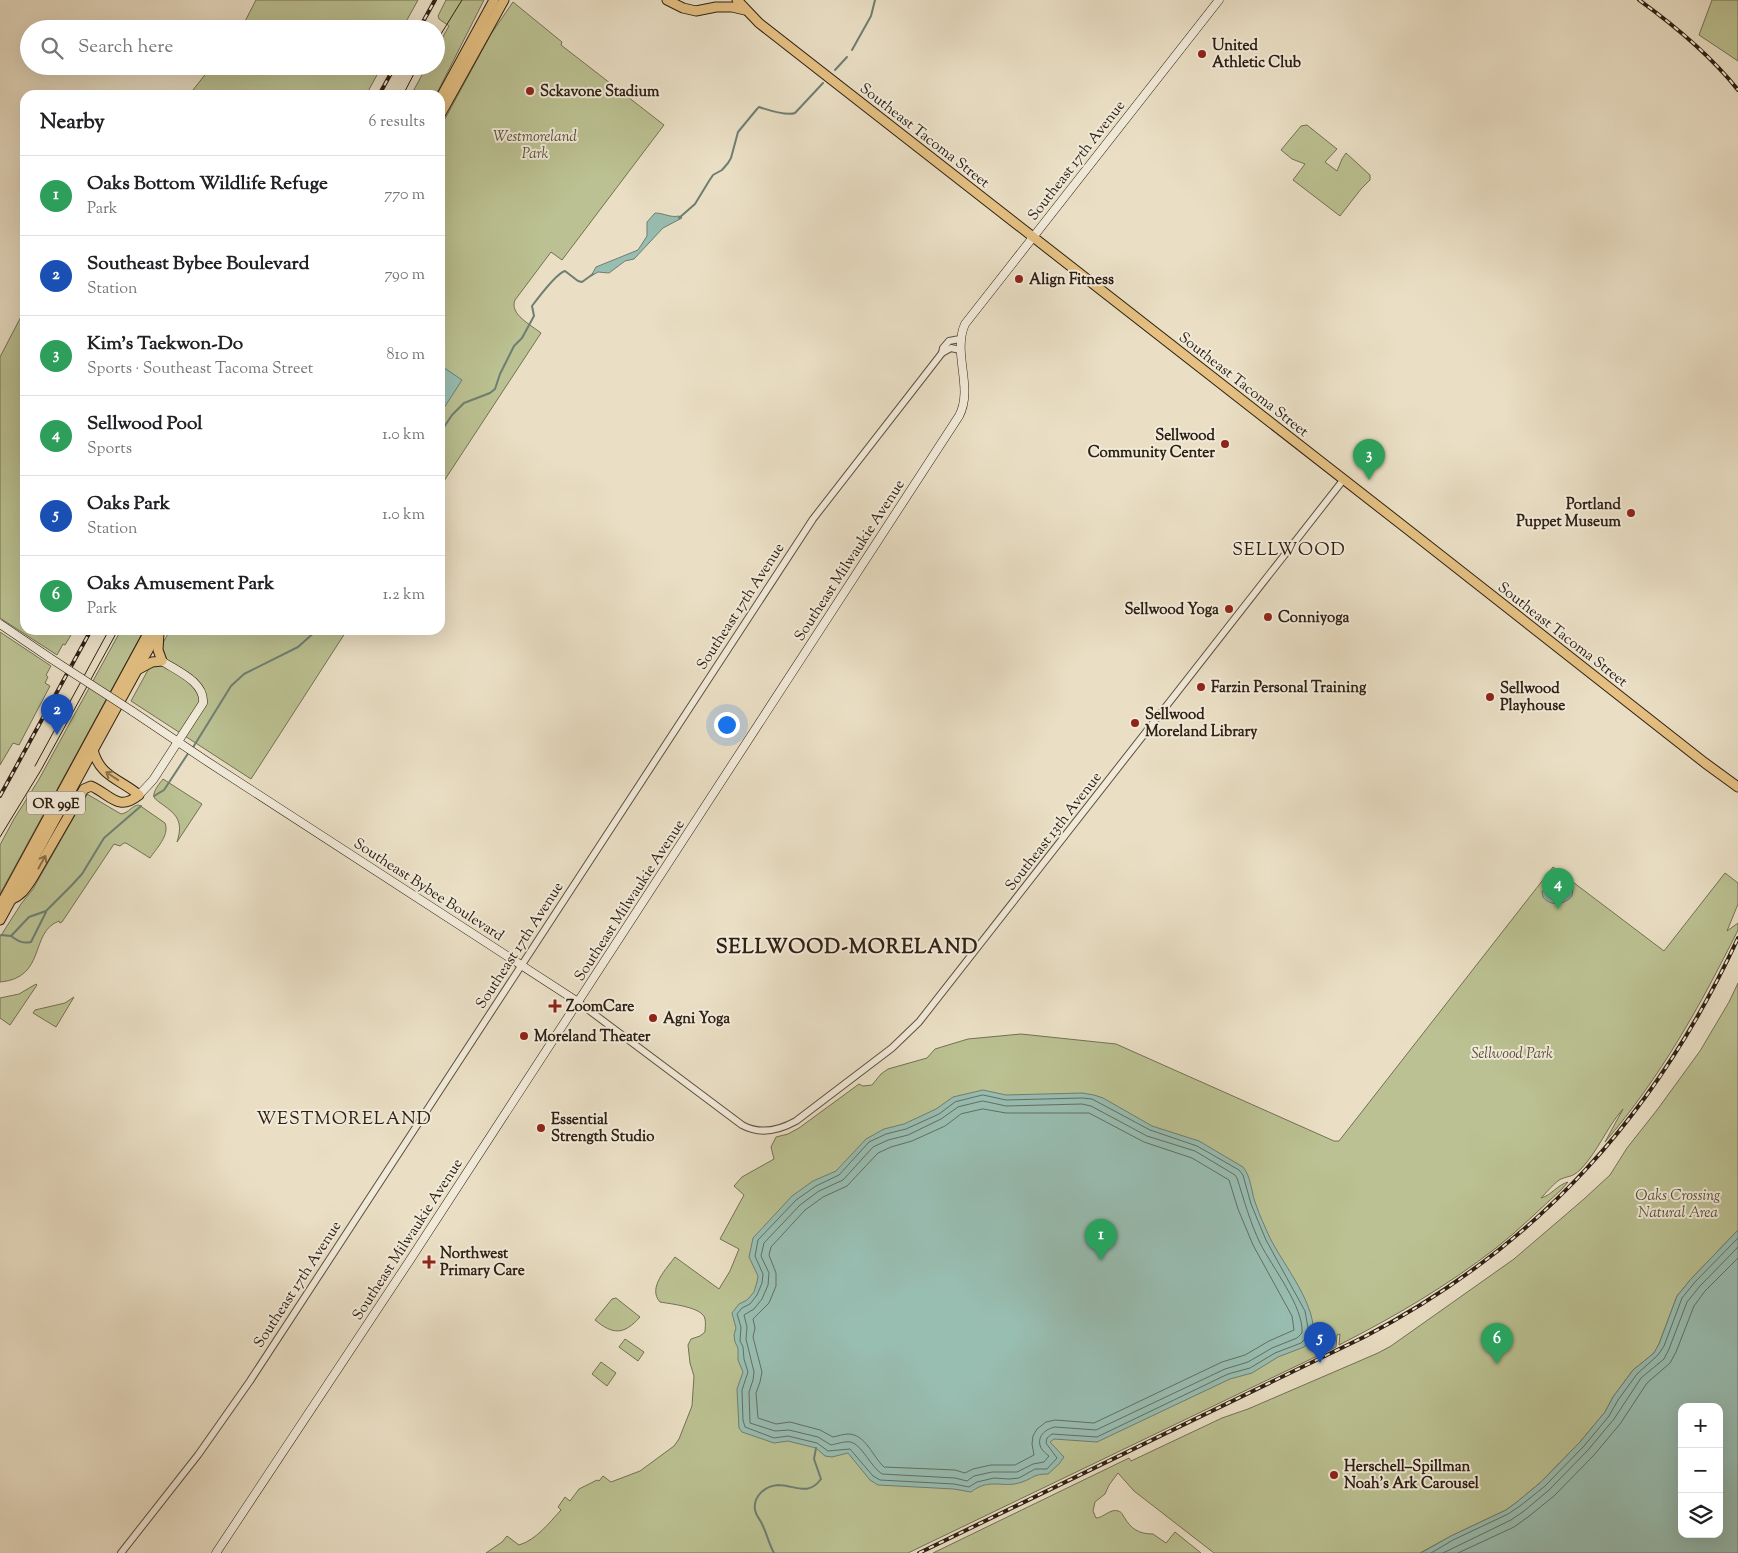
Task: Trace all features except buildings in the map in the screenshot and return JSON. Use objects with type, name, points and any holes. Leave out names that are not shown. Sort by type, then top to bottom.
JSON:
[{"type":"main road","points":[[445,90],[494,0]]},
{"type":"main road","points":[[445,106],[504,0]]},
{"type":"main road","points":[[667,0],[683,8],[696,11],[716,7],[732,7],[745,10]]},
{"type":"main road","name":"Southeast Tacoma Street","points":[[737,0],[759,23],[1738,787]]},
{"type":"main road","name":"Southeast 17th Avenue","points":[[960,350],[962,330],[968,320],[1219,0]]},
{"type":"main road","name":"Southeast Milwaukie Avenue","points":[[216,1553],[351,1350],[959,416],[964,396],[960,350]]},
{"type":"main road","name":"Southeast Bybee Boulevard","points":[[0,624],[190,751],[578,1002]]},
{"type":"main road","name":"OR 99E","points":[[0,906],[147,635]]},
{"type":"main road","name":"OR 99E","points":[[0,920],[156,635]]},
{"type":"main road","points":[[12,899],[19,896],[32,879],[84,788],[91,786],[116,801],[129,802],[139,795],[153,780],[202,706],[203,696],[196,684],[162,661],[158,650],[159,635]]},
{"type":"main road","points":[[136,671],[152,662],[162,661]]},
{"type":"main road","points":[[93,750],[96,762],[101,768],[139,795]]},
{"type":"street","points":[[716,7],[725,0]]},
{"type":"street","name":"Southeast 17th Avenue","points":[[121,1553],[198,1455],[250,1381],[813,519],[942,353],[943,348],[949,341],[960,339]]},
{"type":"street","points":[[942,353],[951,348],[960,350]]},
{"type":"street","name":"Southeast 13th Avenue","points":[[736,1120],[747,1128],[764,1131],[796,1122],[908,1034],[1344,479]]},
{"type":"street","name":"Southeast Bybee Boulevard","points":[[578,1002],[736,1120]]},
{"type":"green space","points":[[256,0],[418,0],[407,20],[246,20]]},
{"type":"green space","points":[[446,0],[484,0],[439,90],[414,90],[422,75],[445,75],[445,33],[449,26],[445,23],[445,20],[440,20],[438,16]]},
{"type":"green space","points":[[1712,0],[1738,0],[1738,61],[1699,35]]},
{"type":"green space","name":"Westmoreland Park","points":[[513,2],[562,42],[561,45],[664,125],[562,260],[551,252],[515,300],[515,310],[518,314],[541,333],[445,479],[445,119],[491,34]]},
{"type":"green space","points":[[205,75],[377,75],[369,90],[193,90]]},
{"type":"green space","points":[[1307,125],[1337,149],[1325,162],[1337,171],[1346,153],[1370,175],[1370,180],[1340,216],[1293,180],[1305,164],[1292,159],[1281,150],[1301,126]]},
{"type":"green space","points":[[20,319],[20,631],[0,618],[0,357]]},
{"type":"green space","points":[[0,632],[51,666],[46,675],[48,677],[45,683],[50,686],[19,745],[13,743],[0,765]]},
{"type":"green space","points":[[26,635],[71,635],[57,655]]},
{"type":"green space","points":[[118,635],[141,635],[0,894],[0,845],[38,781]]},
{"type":"green space","points":[[167,635],[344,635],[251,779],[131,701]]},
{"type":"green space","points":[[163,779],[202,804],[177,842],[180,828],[177,818],[154,797],[156,789]]},
{"type":"green space","points":[[87,794],[121,814],[139,805],[165,823],[166,832],[164,837],[150,858],[126,843],[120,846],[114,844],[62,922],[60,923],[59,921],[50,927],[44,935],[31,964],[25,972],[15,979],[0,982],[0,937],[33,889]]},
{"type":"green space","name":"Sellwood Park","points":[[1553,867],[1664,951],[1725,873],[1738,883],[1738,904],[1727,931],[1738,923],[1738,930],[1694,1013],[1662,1066],[1605,1142],[1623,1109],[1581,1169],[1573,1175],[1559,1180],[1541,1198],[1568,1182],[1562,1189],[1505,1241],[1439,1288],[1400,1312],[1339,1345],[1340,1334],[1337,1335],[1336,1347],[908,1553],[486,1553],[502,1542],[507,1536],[519,1545],[525,1543],[542,1530],[561,1510],[558,1507],[565,1497],[570,1501],[579,1489],[597,1480],[599,1481],[603,1476],[611,1482],[640,1471],[674,1446],[679,1439],[692,1406],[694,1376],[688,1345],[691,1339],[705,1332],[705,1321],[703,1315],[693,1309],[660,1302],[656,1291],[657,1285],[663,1272],[675,1257],[719,1289],[730,1271],[739,1249],[720,1239],[744,1195],[734,1186],[742,1177],[774,1159],[771,1147],[776,1137],[788,1134],[799,1128],[859,1084],[863,1086],[872,1085],[888,1069],[927,1058],[935,1049],[968,1039],[1021,1034],[1116,1044],[1334,1141],[1339,1141]]},
{"type":"green space","name":"Oaks Crossing Natural Area","points":[[1738,983],[1738,1230],[1677,1296],[1654,1353],[1633,1370],[1613,1397],[1605,1412],[1580,1442],[1541,1482],[1506,1510],[1420,1553],[1214,1553],[1134,1491],[1118,1473],[1105,1494],[1095,1502],[1093,1511],[1096,1518],[1115,1510],[1119,1511],[1136,1530],[1153,1534],[1166,1543],[1175,1532],[1201,1553],[933,1553],[1129,1458],[1131,1461],[1222,1418],[1248,1409],[1378,1353],[1391,1346],[1514,1259],[1610,1175],[1627,1148],[1700,1051]]},
{"type":"green space","points":[[36,984],[10,1025],[0,1018],[0,998],[19,994]]},
{"type":"green space","points":[[74,997],[56,1027],[33,1013],[35,1010],[65,1003]]},
{"type":"green space","points":[[616,1298],[640,1317],[629,1327],[618,1331],[607,1328],[595,1320],[612,1299]]},
{"type":"green space","points":[[625,1339],[644,1352],[638,1361],[619,1347]]},
{"type":"green space","points":[[601,1362],[616,1373],[607,1386],[592,1374]]},
{"type":"water","points":[[655,213],[682,218],[663,228],[634,259],[625,261],[609,273],[598,272],[591,276],[596,267],[638,250],[647,236],[647,222]]},
{"type":"water","points":[[445,368],[462,380],[445,406]]},
{"type":"water","points":[[1556,882],[1567,883],[1573,889],[1572,896],[1569,899],[1558,904],[1546,900],[1542,892],[1548,885]]},
{"type":"water","points":[[983,1090],[1006,1095],[1082,1093],[1094,1095],[1103,1098],[1152,1126],[1199,1141],[1243,1167],[1248,1175],[1257,1207],[1270,1238],[1299,1286],[1305,1300],[1313,1326],[1313,1338],[1304,1347],[1278,1357],[1252,1373],[1230,1379],[1097,1442],[1054,1439],[1050,1442],[1064,1457],[1048,1474],[1036,1475],[1026,1481],[1015,1484],[984,1485],[971,1492],[954,1489],[878,1485],[870,1480],[848,1453],[832,1457],[825,1456],[816,1448],[788,1441],[774,1443],[742,1432],[739,1428],[737,1389],[743,1372],[738,1360],[738,1348],[734,1335],[736,1328],[732,1313],[739,1304],[747,1300],[754,1292],[757,1282],[758,1276],[749,1257],[753,1238],[792,1196],[813,1181],[836,1171],[866,1139],[884,1129],[904,1124],[936,1109],[953,1097]]},
{"type":"water","points":[[1738,1230],[1738,1553],[1421,1553],[1451,1536],[1506,1510],[1541,1482],[1580,1442],[1605,1412],[1613,1397],[1633,1370],[1654,1353],[1677,1296]]},
{"type":"waterway","points":[[852,50],[871,16],[875,0]]},
{"type":"waterway","points":[[835,70],[847,57]]},
{"type":"waterway","points":[[679,218],[695,204],[713,175],[722,170],[728,163],[738,132],[759,107],[782,113],[795,113],[823,83]]},
{"type":"waterway","points":[[445,426],[464,403],[490,393],[495,389],[514,346],[522,338],[534,316],[532,306],[553,281],[565,271],[582,282],[593,274]]},
{"type":"waterway","points":[[192,749],[231,686],[244,674],[298,647],[311,635]]},
{"type":"waterway","points":[[154,796],[164,790],[189,752]]},
{"type":"waterway","points":[[1,935],[11,936],[29,917],[46,911],[82,874],[104,838],[141,806]]},
{"type":"waterway","points":[[11,936],[21,942],[31,942],[46,912]]},
{"type":"waterway","points":[[774,1553],[756,1512],[756,1500],[769,1487],[784,1485],[806,1489],[816,1484],[821,1479],[814,1459],[816,1448]]},
{"type":"tram line","points":[[445,27],[462,0]]},
{"type":"tram line","points":[[406,90],[413,75]]},
{"type":"tram line","points":[[35,766],[106,635]]},
{"type":"tram line","points":[[0,837],[41,770],[115,635]]},
{"type":"railway","points":[[424,20],[435,0]]},
{"type":"railway","points":[[1639,0],[1692,42],[1738,90]]},
{"type":"railway","points":[[382,90],[390,75]]},
{"type":"railway","points":[[0,796],[88,635]]},
{"type":"railway","points":[[919,1553],[1364,1337],[1427,1301],[1484,1261],[1537,1217],[1585,1170],[1630,1118],[1669,1062],[1706,1002],[1738,938]]},
{"type":"place","name":"United Athletic Club","points":[[1202,54]]},
{"type":"place","name":"Sckavone Stadium","points":[[530,91]]},
{"type":"place","name":"Align Fitness","points":[[1019,279]]},
{"type":"place","name":"Sellwood Community Center","points":[[1225,444]]},
{"type":"place","name":"Kim's Taekwon-Do","points":[[1369,480]]},
{"type":"place","name":"Portland Puppet Museum","points":[[1631,513]]},
{"type":"place","name":"Sellwood Yoga","points":[[1229,609]]},
{"type":"place","name":"Conniyoga","points":[[1268,617]]},
{"type":"place","name":"Farzin Personal Training","points":[[1201,687]]},
{"type":"place","name":"Sellwood Playhouse","points":[[1490,697]]},
{"type":"place","name":"Sellwood Moreland Library","points":[[1135,723]]},
{"type":"place","name":"Southeast Bybee Boulevard","points":[[57,735]]},
{"type":"place","name":"Sellwood Pool","points":[[1558,909]]},
{"type":"place","name":"ZoomCare","points":[[555,1006]]},
{"type":"place","name":"Agni Yoga","points":[[653,1018]]},
{"type":"place","name":"Moreland Theater","points":[[524,1036]]},
{"type":"place","name":"Essential Strength Studio","points":[[541,1128]]},
{"type":"place","name":"Oaks Bottom Wildlife Refuge","points":[[1101,1260]]},
{"type":"place","name":"Northwest Primary Care","points":[[429,1262]]},
{"type":"place","name":"Oaks Park","points":[[1320,1363]]},
{"type":"place","name":"Oaks Amusement Park","points":[[1497,1364]]},
{"type":"place","name":"Herschell–Spillman Noah's Ark Carousel","points":[[1334,1475]]},
{"type":"district","name":"SELLWOOD","points":[[1289,549]]},
{"type":"district","name":"SELLWOOD-MORELAND","points":[[847,946]]},
{"type":"district","name":"WESTMORELAND","points":[[344,1118]]}]
